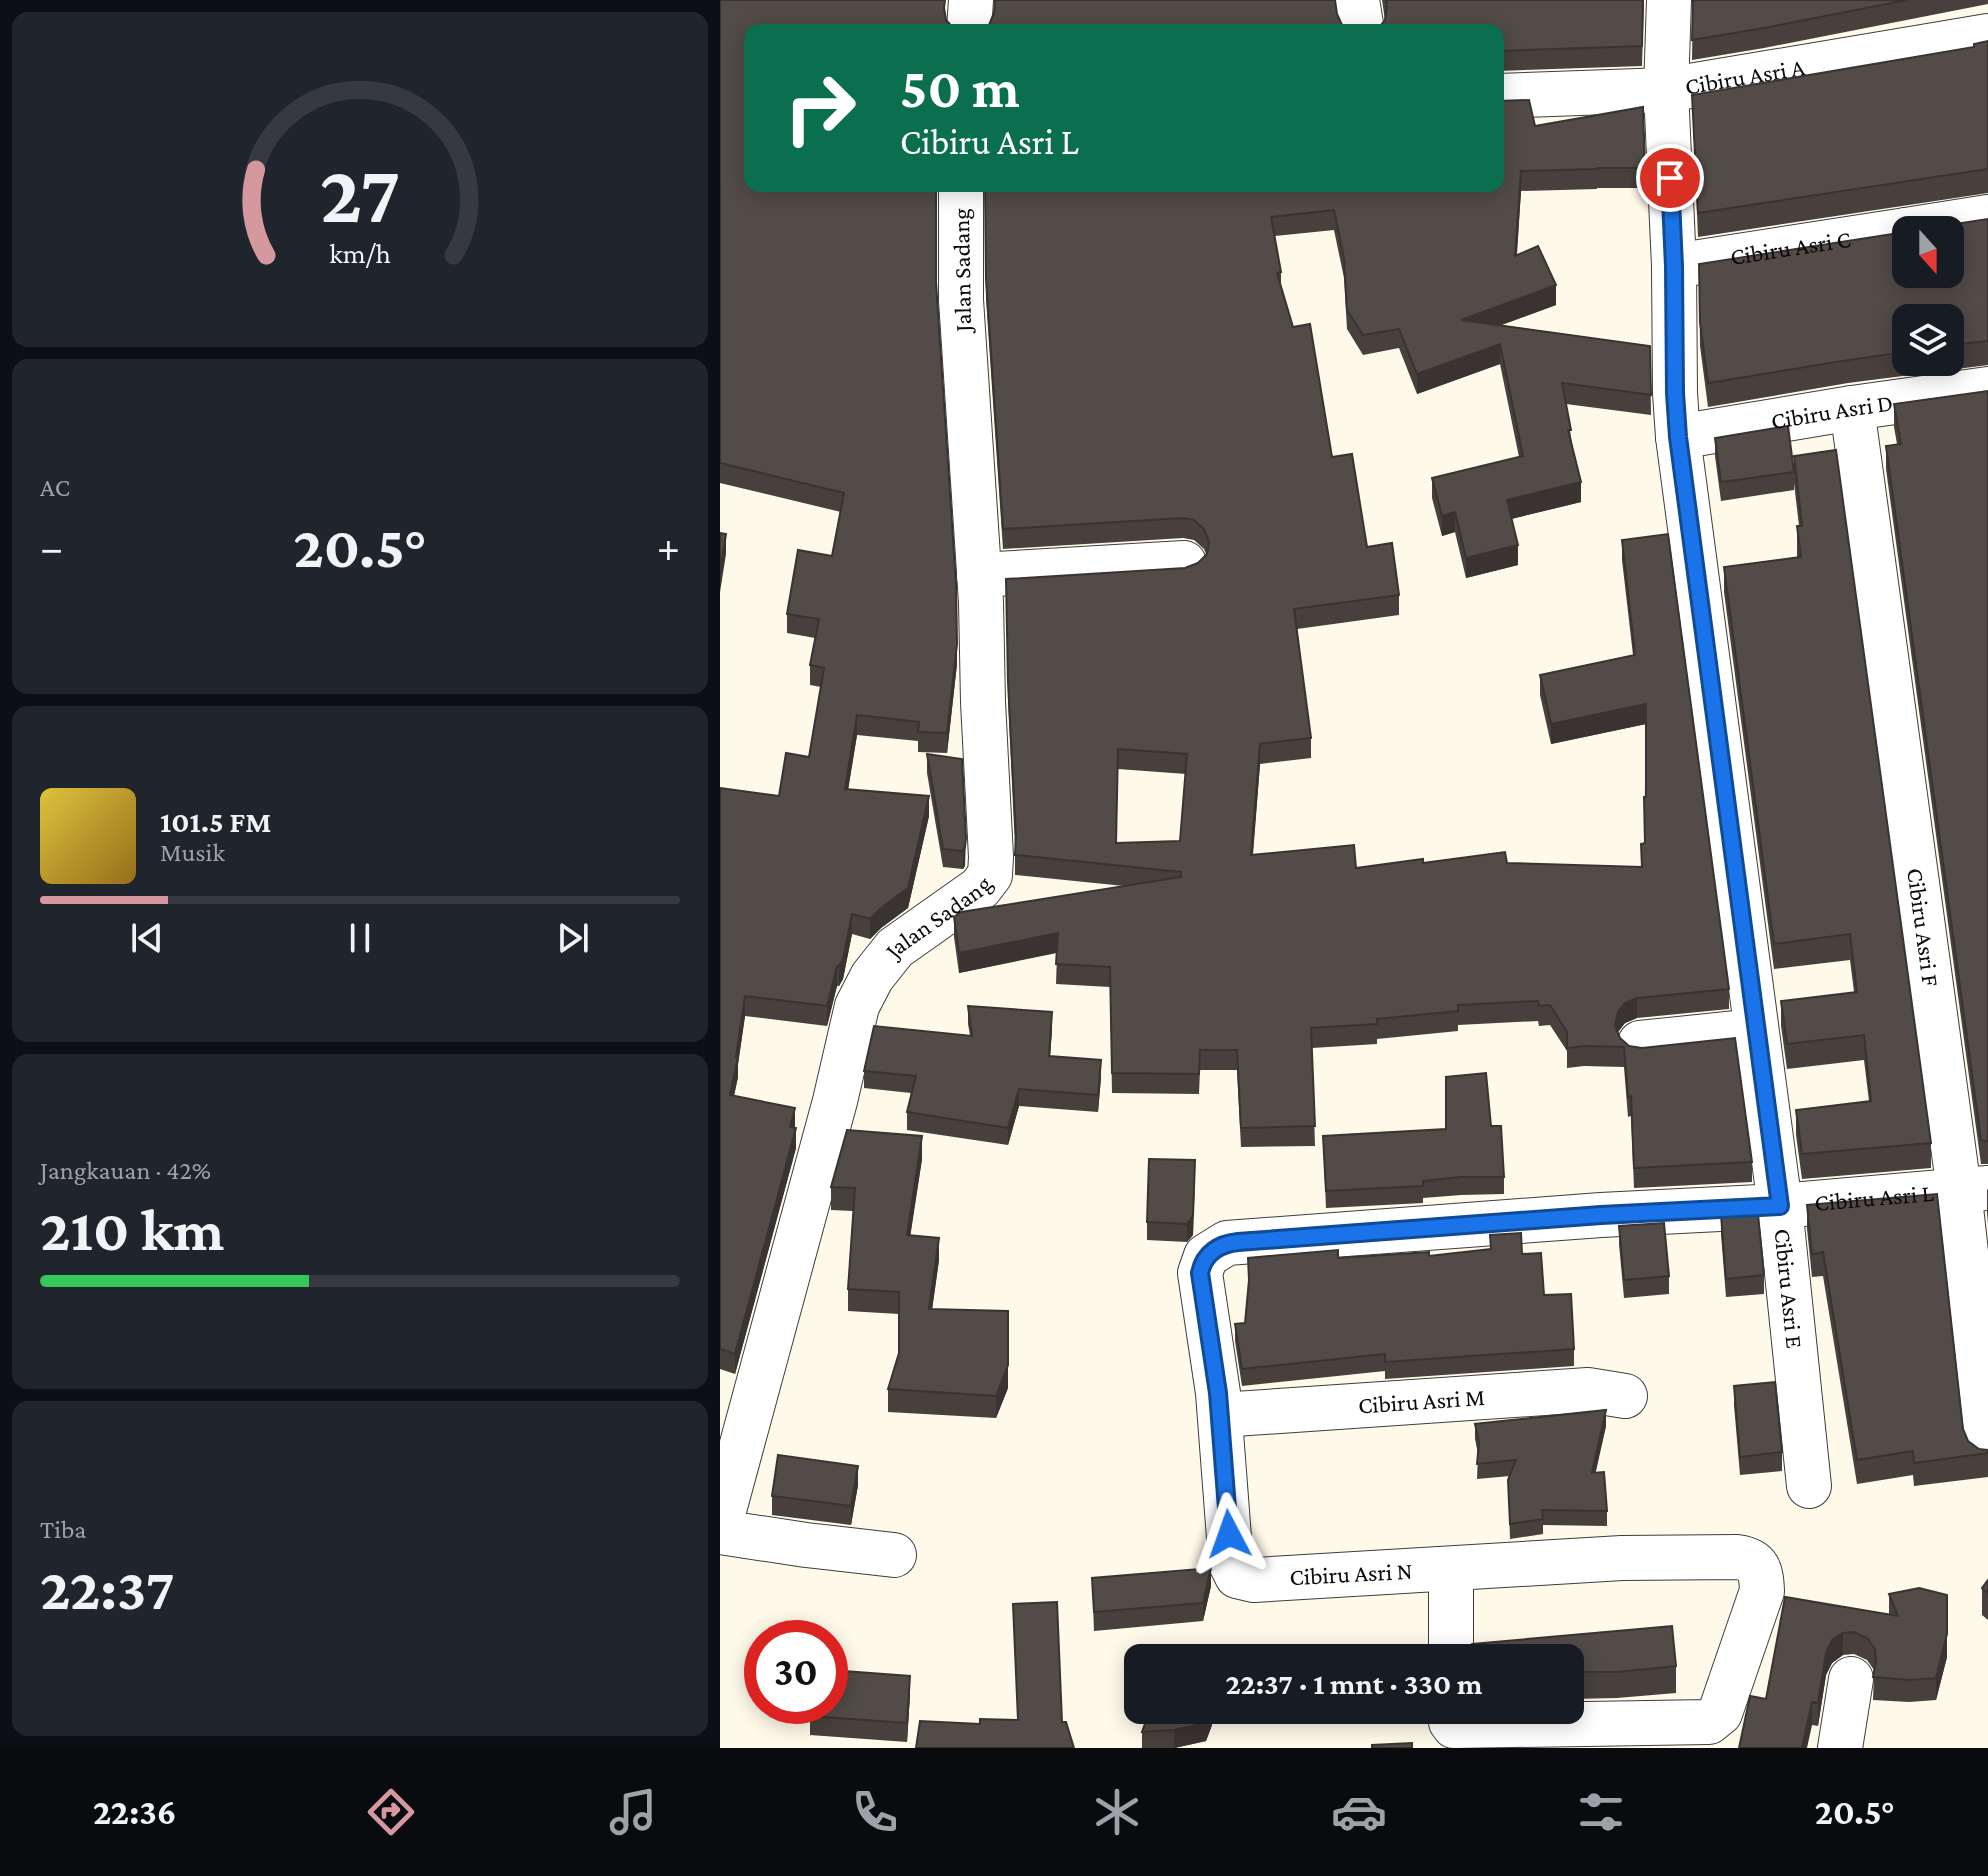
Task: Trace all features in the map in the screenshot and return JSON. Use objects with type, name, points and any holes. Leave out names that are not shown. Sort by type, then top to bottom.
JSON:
[{"type":"street","points":[[969,24],[971,0]]},
{"type":"street","points":[[1357,0],[1361,24]]},
{"type":"street","name":"Cibiru Asri E","points":[[1669,0],[1666,90],[1678,437],[1780,1206],[1809,1486]]},
{"type":"street","name":"Cibiru Asri A","points":[[1504,96],[1666,90],[1988,36]]},
{"type":"street","name":"Jalan Sadang","points":[[720,1525],[835,1101],[857,1006],[872,977],[895,948],[980,888],[990,875],[979,575],[961,300],[961,192]]},
{"type":"street","name":"Cibiru Asri C","points":[[1964,221],[1988,217]]},
{"type":"street","name":"Cibiru Asri C","points":[[1674,266],[1892,232]]},
{"type":"street","name":"Cibiru Asri D","points":[[1678,437],[1988,389]]},
{"type":"street","name":"Cibiru Asri F","points":[[1852,408],[1974,1189],[1988,1449]]},
{"type":"street","points":[[979,575],[1184,563]]},
{"type":"street","points":[[1640,1043],[1756,1031]]},
{"type":"street","name":"Cibiru Asri L","points":[[1200,1273],[1206,1256],[1227,1243],[1601,1215],[1780,1206],[1974,1189]]},
{"type":"street","name":"Cibiru Asri N","points":[[1200,1273],[1220,1415],[1231,1564],[1237,1576],[1254,1580],[1622,1558],[1737,1557],[1748,1558],[1756,1564],[1762,1591],[1720,1713],[1709,1722],[1584,1724]]},
{"type":"street","name":"Cibiru Asri M","points":[[1220,1415],[1588,1390],[1625,1396]]},
{"type":"street","points":[[720,1532],[894,1555]]},
{"type":"street","points":[[1451,1569],[1451,1644]]},
{"type":"street","points":[[1840,1748],[1851,1679]]},
{"type":"street","name":"Cibiru Asri N","points":[[1452,1724],[1582,1724]]},
{"type":"building","points":[[720,0],[945,0],[946,20],[950,24],[744,24],[744,192],[936,192],[936,282],[956,583],[957,644],[947,733],[918,732],[919,722],[857,715],[845,789],[929,796],[908,888],[870,919],[852,914],[843,959],[837,966],[827,1006],[745,996],[730,1095],[795,1108],[790,1127],[796,1128],[735,1354],[720,1349],[720,793],[721,788],[779,796],[786,753],[809,757],[824,668],[810,665],[819,619],[787,614],[798,550],[832,556],[844,493],[720,463]]},
{"type":"building","points":[[995,0],[1335,0],[1342,24],[989,24]]},
{"type":"building","points":[[1386,0],[1643,0],[1642,46],[1504,51],[1504,24],[1382,24]]},
{"type":"building","points":[[1693,0],[1907,0],[1692,40]]},
{"type":"building","points":[[1988,41],[1988,169],[1698,213],[1692,95],[1974,47],[1974,44]]},
{"type":"building","points":[[1529,100],[1535,126],[1643,107],[1645,168],[1521,171],[1515,256],[1538,246],[1556,285],[1461,320],[1650,346],[1651,395],[1562,383],[1571,430],[1568,430],[1581,482],[1507,500],[1518,545],[1466,558],[1455,512],[1442,516],[1432,478],[1523,456],[1500,344],[1417,374],[1399,329],[1363,335],[1347,310],[1344,259],[1334,210],[1271,217],[1281,272],[1277,273],[1293,327],[1310,324],[1332,457],[1352,454],[1367,547],[1392,543],[1399,595],[1294,609],[1311,738],[1260,744],[1251,855],[1354,845],[1356,868],[1505,852],[1507,863],[1642,867],[1641,844],[1645,843],[1646,704],[1551,724],[1540,675],[1635,655],[1622,540],[1668,534],[1729,989],[1637,998],[1625,1003],[1618,1012],[1615,1026],[1620,1038],[1629,1046],[1642,1048],[1735,1038],[1752,1162],[1634,1168],[1631,1096],[1628,1097],[1624,1047],[1567,1048],[1567,1032],[1550,1005],[1539,1006],[1538,1001],[1458,1005],[1458,1011],[1377,1019],[1377,1024],[1311,1028],[1315,1126],[1241,1128],[1237,1050],[1200,1050],[1199,1074],[1112,1073],[1110,967],[1056,964],[1058,933],[959,953],[954,917],[961,912],[1181,877],[1181,872],[1015,855],[1006,579],[1185,568],[1198,563],[1207,554],[1209,542],[1204,529],[1194,520],[1183,518],[1003,529],[986,279],[985,192],[1504,192],[1504,101]],"holes":[[[1118,749],[1187,754],[1180,841],[1116,843]]]},
{"type":"building","points":[[1988,219],[1988,341],[1964,344],[1964,304],[1892,304],[1892,354],[1708,383],[1700,322],[1699,264],[1892,234],[1892,288],[1964,288],[1964,223]]},
{"type":"building","points":[[1988,391],[1988,1141],[1981,1140],[1886,446],[1901,444],[1894,404]]},
{"type":"building","points":[[1788,426],[1794,472],[1721,482],[1715,438]]},
{"type":"building","points":[[1836,450],[1931,1143],[1802,1154],[1796,1110],[1871,1101],[1864,1035],[1787,1044],[1781,1001],[1857,992],[1850,934],[1774,944],[1724,567],[1801,557],[1797,526],[1802,526],[1794,456]]},
{"type":"building","points":[[720,533],[726,534],[720,572]]},
{"type":"building","points":[[927,754],[962,759],[966,838],[963,851],[943,849]]},
{"type":"building","points":[[968,1006],[1052,1012],[1049,1056],[1101,1060],[1098,1095],[1019,1089],[1008,1128],[907,1112],[916,1076],[864,1071],[874,1026],[972,1036]]},
{"type":"building","points":[[1486,1073],[1491,1126],[1501,1126],[1504,1177],[1461,1177],[1423,1181],[1423,1186],[1326,1191],[1323,1136],[1446,1129],[1446,1077]]},
{"type":"building","points":[[847,1130],[922,1136],[907,1235],[939,1238],[929,1309],[1008,1311],[1008,1365],[996,1396],[888,1389],[899,1353],[899,1292],[848,1289],[855,1188],[831,1187]]},
{"type":"building","points":[[1149,1159],[1195,1160],[1193,1216],[1187,1224],[1147,1222]]},
{"type":"building","points":[[1937,1194],[1963,1429],[1968,1441],[1979,1449],[1988,1450],[1988,1453],[1914,1463],[1913,1451],[1857,1460],[1823,1252],[1812,1254],[1807,1205]]},
{"type":"building","points":[[1758,1214],[1764,1275],[1726,1279],[1721,1215]]},
{"type":"building","points":[[1664,1223],[1669,1276],[1624,1280],[1619,1226]]},
{"type":"building","points":[[1521,1233],[1522,1254],[1541,1253],[1544,1295],[1571,1294],[1574,1349],[1385,1362],[1385,1354],[1242,1369],[1235,1324],[1245,1323],[1248,1258],[1338,1250],[1338,1258],[1429,1252],[1429,1256],[1491,1249],[1490,1235]]},
{"type":"building","points":[[1775,1382],[1782,1452],[1740,1457],[1734,1386]]},
{"type":"building","points":[[1606,1410],[1592,1473],[1604,1472],[1607,1511],[1542,1510],[1543,1519],[1510,1524],[1508,1480],[1516,1460],[1477,1464],[1479,1442],[1475,1424]]},
{"type":"building","points":[[778,1455],[858,1466],[851,1506],[772,1496]]},
{"type":"building","points":[[1211,1568],[1203,1603],[1094,1612],[1092,1578]]},
{"type":"building","points":[[1919,1588],[1947,1595],[1947,1634],[1936,1678],[1909,1680],[1873,1677],[1875,1649],[1867,1638],[1854,1632],[1843,1633],[1832,1640],[1826,1653],[1818,1703],[1812,1702],[1802,1748],[1739,1748],[1750,1696],[1766,1699],[1785,1597],[1898,1616],[1889,1594]]},
{"type":"building","points":[[1057,1602],[1062,1722],[1066,1722],[1074,1748],[916,1748],[920,1721],[980,1724],[980,1719],[1018,1720],[1013,1604]]},
{"type":"building","points":[[1672,1626],[1676,1666],[1584,1672],[1584,1644],[1472,1644]]},
{"type":"building","points":[[848,1671],[910,1676],[907,1723],[848,1719]]},
{"type":"building","points":[[1145,1724],[1201,1724],[1174,1730],[1142,1732]]},
{"type":"building","points":[[1412,1743],[1412,1748],[1372,1748],[1372,1745]]},
{"type":"route","points":[[1229,1534],[1218,1393],[1200,1273],[1206,1256],[1218,1248],[1238,1242],[1601,1215],[1780,1206],[1678,437],[1670,178]]}]
